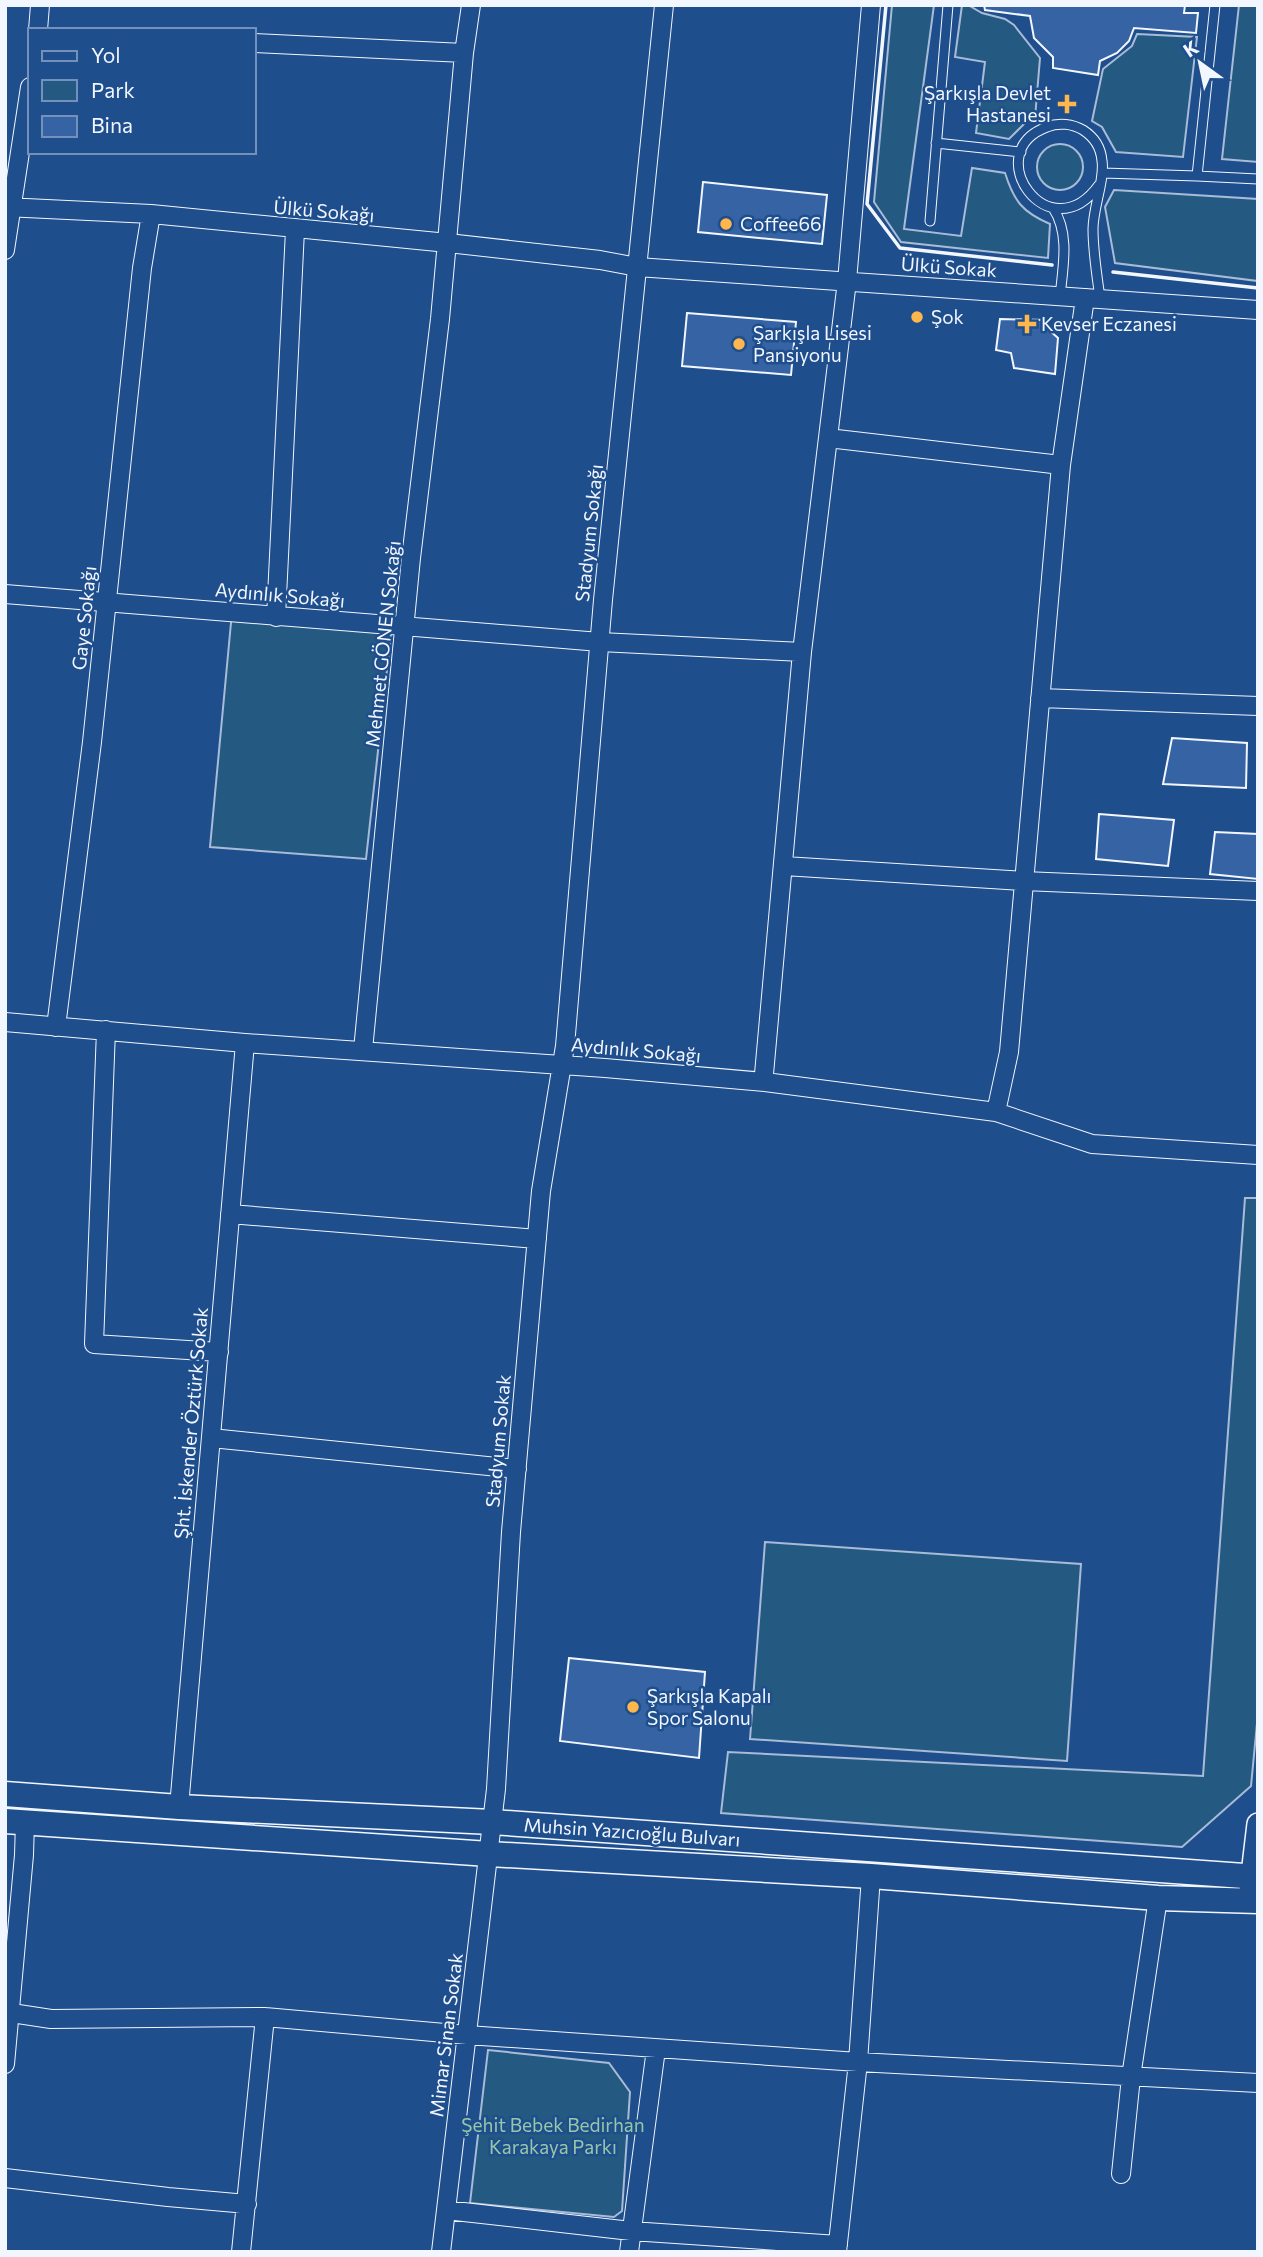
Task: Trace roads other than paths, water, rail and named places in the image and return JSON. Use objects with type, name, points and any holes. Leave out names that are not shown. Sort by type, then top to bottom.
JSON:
[{"type":"main road","name":"Muhsin Yazıcıoğlu Bulvarı","points":[[5,1794],[179,1807],[492,1822],[1254,1889]]},
{"type":"main road","name":"Muhsin Yazıcıoğlu Bulvarı","points":[[15,1822],[871,1876],[1158,1898],[1254,1889]]},
{"type":"street","points":[[38,28],[40,5]]},
{"type":"street","name":"Mehmet GÖNEN Sokağı","points":[[363,1050],[405,628],[448,243],[464,52],[471,5]]},
{"type":"street","name":"Stadyum Sokağı","points":[[561,1065],[565,1046],[600,642],[664,5]]},
{"type":"street","points":[[765,1082],[802,652],[846,281],[871,5]]},
{"type":"street","points":[[256,43],[464,52]]},
{"type":"street","points":[[5,250],[8,208],[28,98]]},
{"type":"street","name":"Ülkü Sokağı","points":[[8,208],[151,214],[448,243],[600,260],[637,267]]},
{"type":"street","name":"Gaye Sokağı","points":[[56,1027],[125,448],[142,268],[151,214]]},
{"type":"street","points":[[276,617],[295,230]]},
{"type":"street","name":"Ülkü Sokak","points":[[637,267],[1258,310]]},
{"type":"street","points":[[996,1112],[1009,1052],[1061,465],[1092,298]]},
{"type":"street","points":[[828,438],[1061,465]]},
{"type":"street","name":"Aydınlık Sokağı","points":[[5,594],[405,628],[600,642],[802,652]]},
{"type":"street","points":[[1040,698],[1258,706]]},
{"type":"street","points":[[784,866],[1024,881],[1258,891]]},
{"type":"street","name":"Aydınlık Sokağı","points":[[5,1022],[765,1082],[996,1112],[1092,1144],[1258,1155]]},
{"type":"street","points":[[106,1030],[93,1344],[219,1352]]},
{"type":"street","name":"Şht. İskender Öztürk Sokak","points":[[179,1807],[245,1043]]},
{"type":"street","name":"Stadyum Sokak","points":[[492,1822],[517,1469],[541,1191],[561,1065]]},
{"type":"street","points":[[230,1214],[537,1239]]},
{"type":"street","points":[[211,1438],[517,1469]]},
{"type":"street","points":[[5,2064],[24,1855],[15,1822]]},
{"type":"street","name":"Mimar Sinan Sokak","points":[[441,2252],[492,1822]]},
{"type":"street","points":[[1254,1889],[1258,1824]]},
{"type":"street","points":[[446,2210],[632,2231],[838,2248],[858,2062],[871,1876]]},
{"type":"street","points":[[1122,2174],[1132,2077],[1158,1898]]},
{"type":"street","points":[[8,2012],[51,2019],[265,2017],[656,2049],[1258,2083]]},
{"type":"street","points":[[242,2252],[265,2017]]},
{"type":"street","points":[[629,2252],[656,2049]]},
{"type":"street","points":[[5,2178],[247,2204]]},
{"type":"lane","points":[[930,221],[948,5]]},
{"type":"lane","points":[[1198,176],[1215,5]]},
{"type":"lane","points":[[1092,298],[1093,228],[1102,173],[1099,147],[1091,136],[1080,128],[1053,124],[1028,139],[1021,152],[1018,166],[1021,181],[1028,194],[1039,203],[1053,208],[1068,208],[1091,196],[1099,185]]},
{"type":"lane","points":[[936,143],[1021,152]]},
{"type":"lane","points":[[1102,173],[1258,179]]},
{"type":"lane","points":[[1053,208],[1062,220],[1064,243],[1060,296]]},
{"type":"place","name":"Şarkışla Devlet Hastanesi","points":[[1067,104]]},
{"type":"place","name":"Coffee66","points":[[726,224]]},
{"type":"place","name":"Şok","points":[[917,317]]},
{"type":"place","name":"Kevser Eczanesi","points":[[1027,324]]},
{"type":"place","name":"Şarkışla Lisesi Pansiyonu","points":[[739,344]]},
{"type":"place","name":"Şarkışla Kapalı Spor Salonu","points":[[633,1707]]},
{"type":"park label","name":"Şehit Bebek Bedirhan Karakaya Parkı","points":[[553,2136]]}]
